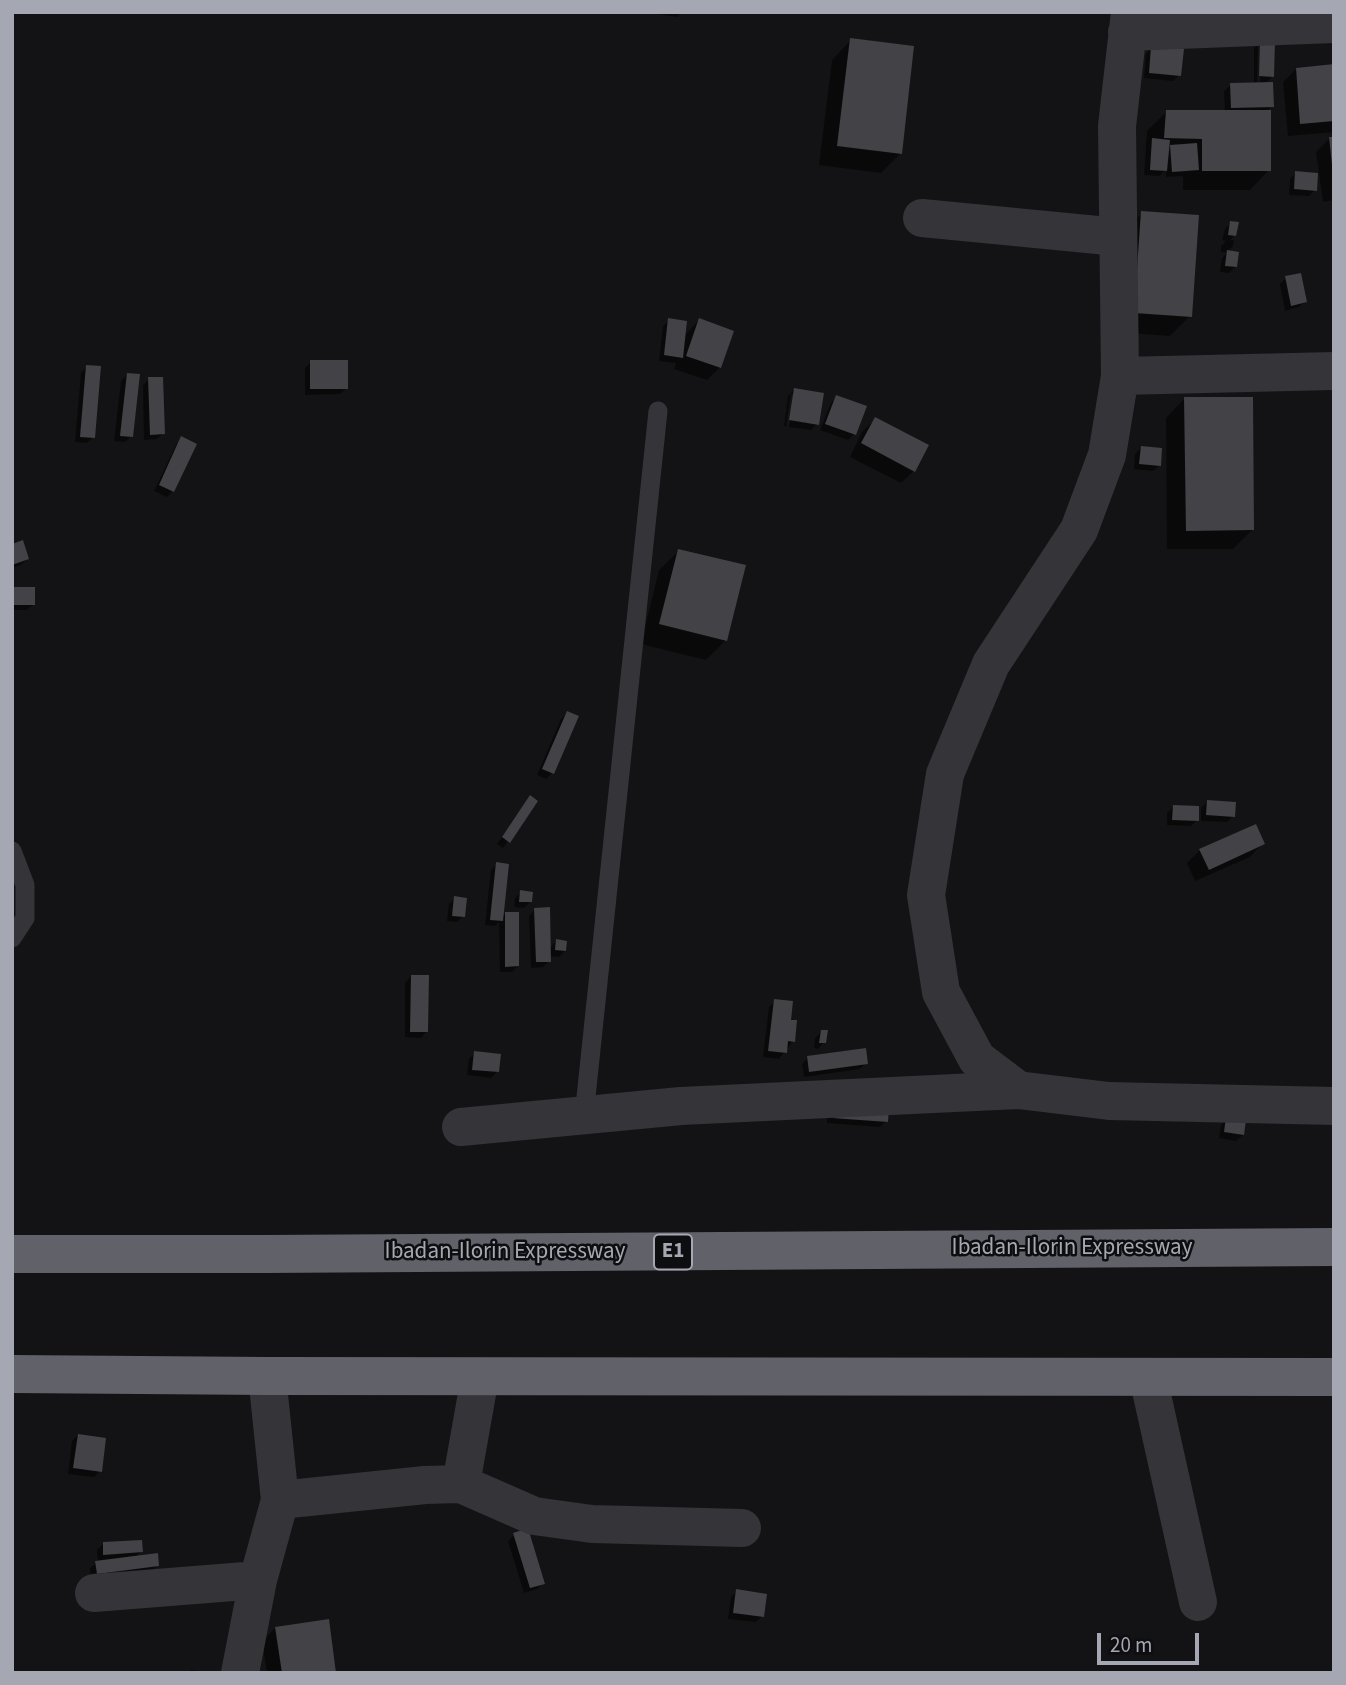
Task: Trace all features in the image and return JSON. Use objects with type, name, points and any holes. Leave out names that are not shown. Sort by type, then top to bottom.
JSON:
[{"type":"highway","name":"Ibadan-Ilorin Expressway","points":[[12,1254],[1334,1247]]},
{"type":"highway","points":[[12,1374],[1334,1377]]},
{"type":"street","points":[[1018,1090],[977,1059],[941,992],[926,895],[945,774],[992,664],[1079,530],[1107,456],[1120,376],[1117,126],[1128,22],[1334,24]]},
{"type":"street","points":[[922,218],[1118,237]]},
{"type":"street","points":[[1120,376],[1334,371]]},
{"type":"street","points":[[461,1127],[681,1106],[1018,1090],[1109,1101],[1334,1106]]},
{"type":"street","points":[[240,1673],[258,1580],[280,1500],[267,1376]]},
{"type":"street","points":[[461,1484],[480,1377]]},
{"type":"street","points":[[1148,1377],[1198,1602]]},
{"type":"street","points":[[280,1500],[425,1485],[461,1484],[534,1516],[592,1524],[742,1528]]},
{"type":"street","points":[[94,1593],[258,1580]]},
{"type":"lane","points":[[584,1116],[658,411]]},
{"type":"lane","points":[[12,851],[25,886],[25,918],[12,938]]},
{"type":"building","points":[[850,38],[914,46],[902,154],[837,146]]},
{"type":"building","points":[[1260,41],[1275,41],[1274,77],[1259,76]]},
{"type":"building","points":[[1151,46],[1184,49],[1181,76],[1149,73]]},
{"type":"building","points":[[1334,64],[1334,121],[1300,124],[1296,68]]},
{"type":"building","points":[[1273,82],[1274,107],[1231,108],[1230,83]]},
{"type":"building","points":[[1166,110],[1271,110],[1271,171],[1202,171],[1202,139],[1164,138]]},
{"type":"building","points":[[1329,137],[1334,137],[1334,165],[1332,165]]},
{"type":"building","points":[[1152,138],[1170,140],[1167,171],[1150,170]]},
{"type":"building","points":[[1197,143],[1199,170],[1172,172],[1170,145]]},
{"type":"building","points":[[1295,171],[1318,173],[1317,191],[1294,189]]},
{"type":"building","points":[[1141,211],[1199,215],[1192,317],[1134,313]]},
{"type":"building","points":[[1230,221],[1239,222],[1236,236],[1228,235]]},
{"type":"building","points":[[1227,250],[1239,252],[1237,267],[1225,266]]},
{"type":"building","points":[[1301,273],[1307,302],[1291,306],[1285,276]]},
{"type":"building","points":[[668,318],[687,321],[683,358],[664,355]]},
{"type":"building","points":[[699,318],[734,331],[721,368],[686,356]]},
{"type":"building","points":[[310,360],[348,360],[348,389],[310,389]]},
{"type":"building","points":[[86,365],[101,366],[95,438],[80,437]]},
{"type":"building","points":[[127,373],[140,374],[133,437],[120,436]]},
{"type":"building","points":[[148,377],[163,377],[165,434],[150,435]]},
{"type":"building","points":[[794,388],[824,393],[819,425],[789,420]]},
{"type":"building","points":[[836,395],[867,406],[856,435],[825,424]]},
{"type":"building","points":[[1184,397],[1253,397],[1254,530],[1186,531]]},
{"type":"building","points":[[875,417],[929,445],[915,472],[861,443]]},
{"type":"building","points":[[181,436],[197,444],[174,492],[159,485]]},
{"type":"building","points":[[1141,446],[1162,448],[1161,466],[1139,464]]},
{"type":"building","points":[[23,540],[29,559],[12,565],[12,544]]},
{"type":"building","points":[[678,549],[746,565],[727,641],[659,624]]},
{"type":"building","points":[[12,587],[35,587],[35,605],[12,605]]},
{"type":"building","points":[[567,711],[579,716],[554,774],[542,769]]},
{"type":"building","points":[[530,795],[538,801],[510,843],[502,837]]},
{"type":"building","points":[[1207,800],[1236,802],[1235,817],[1206,815]]},
{"type":"building","points":[[1173,805],[1199,806],[1199,821],[1172,820]]},
{"type":"building","points":[[1256,824],[1265,844],[1209,870],[1199,849]]},
{"type":"building","points":[[496,862],[509,864],[503,921],[490,920]]},
{"type":"building","points":[[520,890],[533,892],[532,902],[519,902]]},
{"type":"building","points":[[454,896],[467,898],[465,917],[452,916]]},
{"type":"building","points":[[550,907],[551,962],[536,962],[534,908]]},
{"type":"building","points":[[505,912],[519,912],[519,966],[505,967]]},
{"type":"building","points":[[556,939],[567,941],[566,951],[555,950]]},
{"type":"building","points":[[411,975],[429,975],[428,1032],[410,1032]]},
{"type":"building","points":[[774,999],[793,1001],[791,1020],[797,1020],[795,1042],[788,1041],[787,1053],[768,1051]]},
{"type":"building","points":[[821,1030],[828,1030],[826,1043],[819,1043]]},
{"type":"building","points":[[866,1048],[868,1064],[809,1072],[807,1056]]},
{"type":"building","points":[[474,1051],[501,1054],[499,1072],[472,1070]]},
{"type":"building","points":[[889,1107],[888,1122],[832,1118]]},
{"type":"building","points":[[1226,1117],[1246,1120],[1244,1135],[1224,1132]]},
{"type":"building","points":[[78,1434],[106,1438],[102,1472],[73,1468]]},
{"type":"building","points":[[528,1528],[545,1584],[530,1588],[513,1533]]},
{"type":"building","points":[[142,1540],[143,1552],[103,1555],[103,1542]]},
{"type":"building","points":[[158,1553],[159,1566],[97,1574],[95,1561]]},
{"type":"building","points":[[736,1589],[767,1594],[764,1617],[733,1613]]},
{"type":"building","points":[[329,1619],[336,1673],[282,1673],[275,1627]]}]
